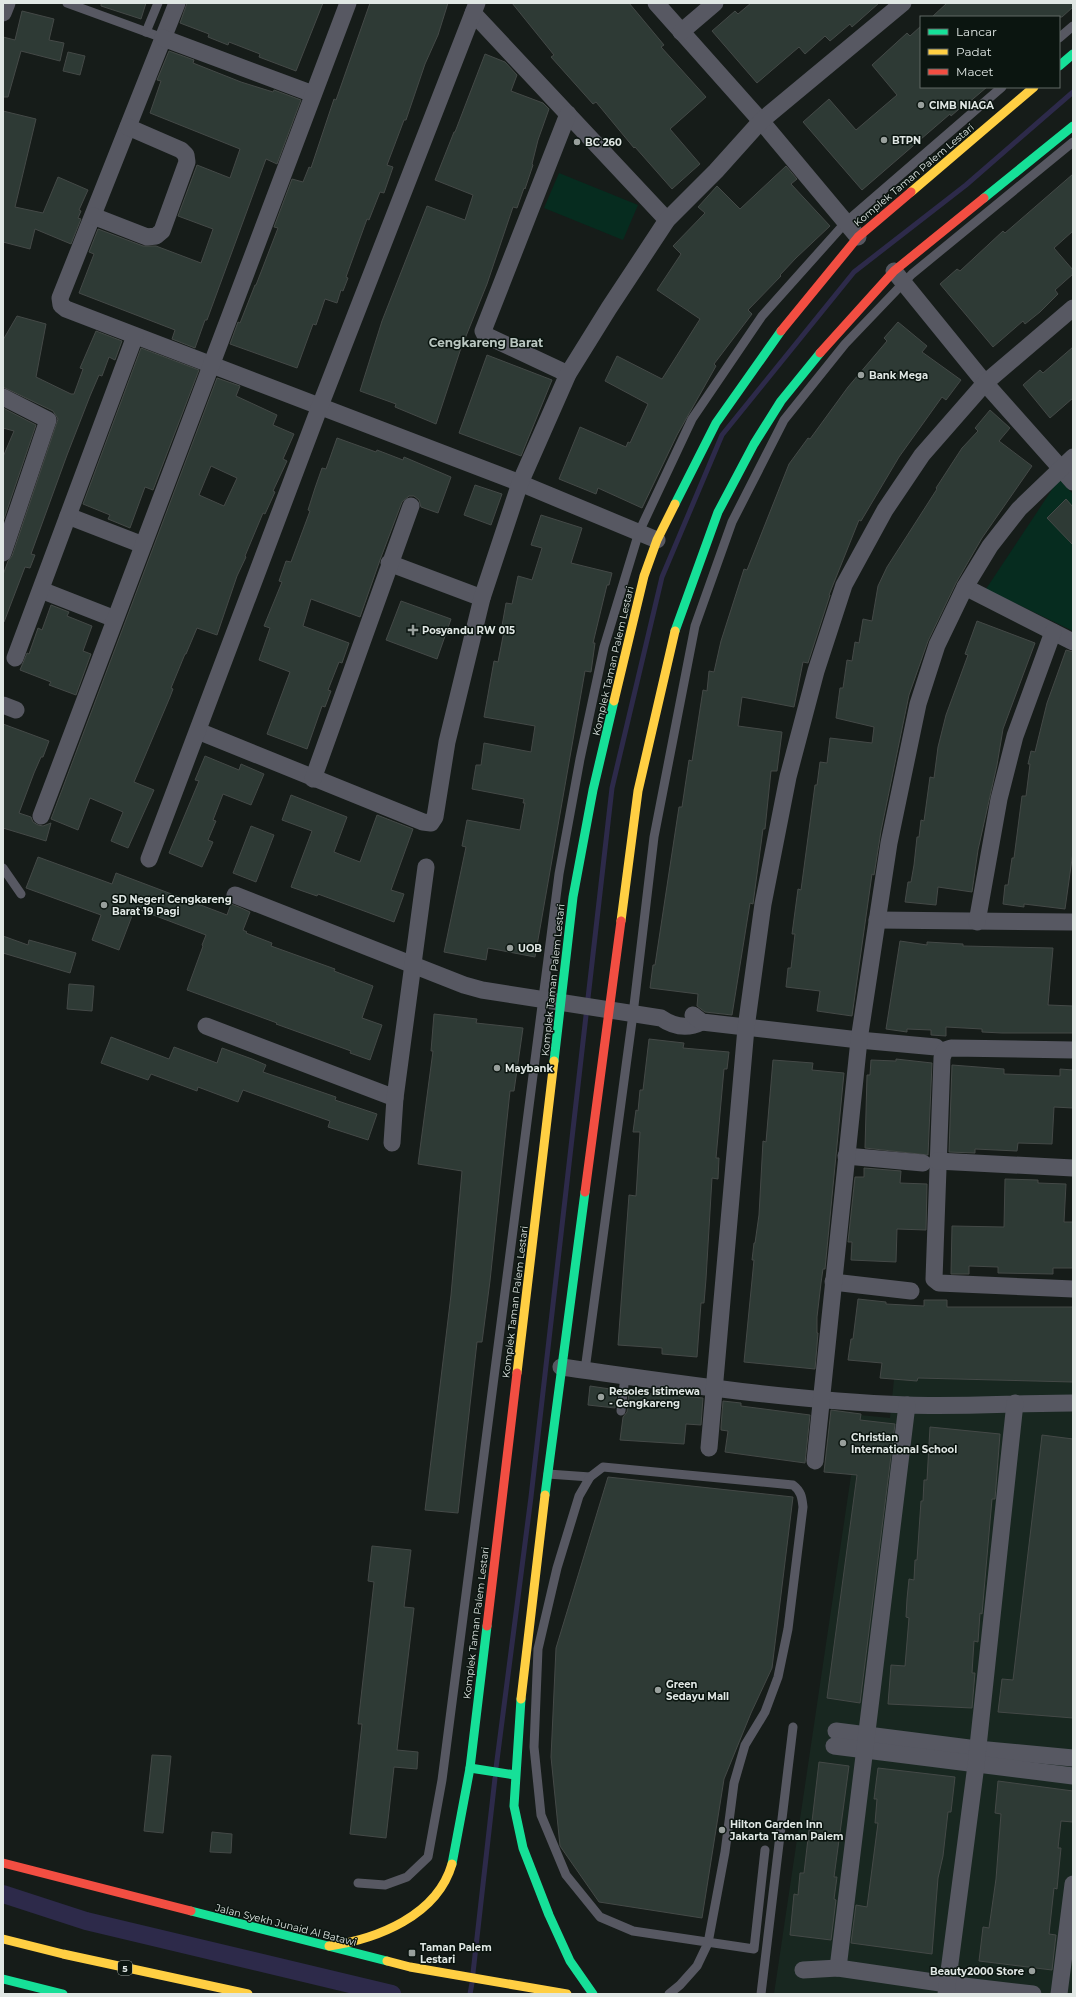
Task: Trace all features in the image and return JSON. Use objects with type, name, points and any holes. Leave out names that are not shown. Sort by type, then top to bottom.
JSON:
[{"type":"main road","points":[[1060,65],[1073,54]]},
{"type":"main road","name":"Komplek Taman Palem Lestari","points":[[327,1947],[353,1944],[391,1930],[415,1915],[434,1895],[450,1869],[470,1768],[569,1004],[573,897],[593,790],[644,576],[657,540],[716,423],[784,326],[858,237],[1033,88]]},
{"type":"main road","points":[[593,1994],[570,1961],[549,1915],[523,1848],[514,1806],[515,1775],[523,1675],[604,1009],[638,791],[677,621],[718,512],[754,444],[781,401],[820,352],[899,277],[1073,126]]},
{"type":"main road","points":[[470,1768],[515,1775]]},
{"type":"main road","name":"Jalan Syekh Junaid Al Batawi","points":[[7,1864],[410,1967],[567,1994]]},
{"type":"main road","name":"5","points":[[3,1939],[63,1954],[248,1994]]},
{"type":"main road","points":[[3,1979],[63,1994]]},
{"type":"street","points":[[3,13],[7,3]]},
{"type":"street","points":[[177,3],[60,298],[61,305],[66,309],[135,336],[520,483],[657,540]]},
{"type":"street","points":[[41,816],[347,3]]},
{"type":"street","points":[[656,3],[761,121],[858,237]]},
{"type":"street","points":[[681,32],[715,3]]},
{"type":"street","points":[[198,731],[313,779],[423,822],[431,823],[435,817],[447,742],[482,598],[520,483],[568,374],[609,308],[668,220],[716,171],[761,121],[903,3]]},
{"type":"street","points":[[149,859],[320,406],[475,8],[568,114],[668,220]]},
{"type":"street","points":[[163,38],[313,94]]},
{"type":"street","points":[[568,114],[483,331],[485,335],[568,374]]},
{"type":"street","points":[[93,216],[147,237],[156,236],[162,231],[187,162],[186,155],[181,150],[128,127]]},
{"type":"street","points":[[899,277],[985,382],[1067,463],[1073,482]]},
{"type":"street","points":[[709,1448],[716,1388],[746,1028],[763,904],[788,777],[816,671],[844,585],[884,510],[922,455],[985,382],[1073,308]]},
{"type":"street","points":[[16,658],[135,336]]},
{"type":"street","points":[[3,396],[48,420],[4,549]]},
{"type":"street","points":[[815,1461],[859,1040],[892,828],[918,704],[937,645],[965,587],[990,546],[1019,509],[1067,463]]},
{"type":"street","points":[[313,779],[411,506]]},
{"type":"street","points":[[68,516],[143,545]]},
{"type":"street","points":[[390,563],[482,598]]},
{"type":"street","points":[[965,587],[1073,642]]},
{"type":"street","points":[[41,590],[115,619]]},
{"type":"street","points":[[977,922],[999,799],[1015,736],[1053,632]]},
{"type":"street","points":[[392,1143],[395,1098],[426,867]]},
{"type":"street","points":[[235,895],[464,985],[569,1004],[661,1018],[673,1013],[693,1015],[702,1022],[746,1028],[936,1047]]},
{"type":"street","points":[[877,920],[1073,922],[1073,919]]},
{"type":"street","points":[[206,1026],[395,1098]]},
{"type":"street","points":[[1073,1050],[951,1048],[945,1050],[942,1058],[930,1162],[934,1279],[936,1282],[1073,1289]]},
{"type":"street","points":[[846,1156],[930,1162],[1073,1168]]},
{"type":"street","points":[[833,1282],[911,1291]]},
{"type":"street","points":[[561,1367],[716,1388],[822,1399],[907,1405],[1073,1403]]},
{"type":"street","points":[[946,1989],[977,1757],[1015,1403]]},
{"type":"street","points":[[838,1968],[907,1405]]},
{"type":"street","points":[[835,1738],[977,1757],[1073,1776]]},
{"type":"street","points":[[977,1757],[1073,1758]]},
{"type":"street","points":[[1059,1994],[1073,1884]]},
{"type":"street","points":[[803,1970],[838,1968],[946,1989],[1033,1994]]},
{"type":"lane","points":[[67,3],[163,38]]},
{"type":"lane","points":[[146,32],[158,3]]},
{"type":"lane","points":[[1060,37],[1073,26]]},
{"type":"lane","points":[[358,1883],[386,1885],[407,1877],[428,1857],[443,1772],[560,874],[580,759],[604,647],[639,532],[692,419],[762,316],[846,222],[1001,88]]},
{"type":"lane","points":[[585,1370],[633,1014],[654,838],[695,626],[732,522],[784,420],[899,277],[912,274],[1073,142]]},
{"type":"lane","points":[[677,621],[695,626]]},
{"type":"lane","points":[[3,868],[22,894]]},
{"type":"lane","points":[[621,1411],[625,1376]]},
{"type":"lane","points":[[669,1994],[680,1985],[697,1966],[708,1943],[725,1852],[734,1783],[745,1745],[765,1712],[778,1677],[789,1622],[803,1507],[802,1496],[798,1489],[793,1486],[603,1467],[590,1477],[579,1496],[557,1568],[538,1649],[534,1747],[541,1815],[566,1875],[600,1917],[633,1931],[708,1943],[754,1949],[765,1850]]},
{"type":"lane","points":[[548,1474],[590,1477]]},
{"type":"lane","points":[[538,1550],[550,1600]]},
{"type":"lane","points":[[761,1994],[793,1727]]},
{"type":"shaded area","points":[[898,1341],[1073,1341],[1073,1994],[774,1994],[860,1415],[890,1418]]},
{"type":"green space","points":[[559,173],[638,205],[623,240],[544,208]]},
{"type":"green space","points":[[1059,479],[1073,494],[1073,631],[986,589]]},
{"type":"building","points":[[101,3],[146,3],[141,19],[101,6]]},
{"type":"building","points":[[187,3],[323,3],[296,71],[259,57],[260,54],[229,42],[228,45],[208,37],[209,34],[180,23]]},
{"type":"building","points":[[370,3],[448,3],[438,35],[425,64],[406,120],[404,120],[387,165],[393,167],[384,193],[380,192],[369,220],[367,219],[346,277],[348,278],[343,291],[341,290],[337,303],[325,299],[316,325],[313,324],[297,368],[230,344],[238,322],[240,323],[256,285],[278,228],[274,227],[292,179],[303,182],[309,167],[311,168],[334,99],[336,100]]},
{"type":"building","points":[[512,3],[629,3],[664,45],[661,47],[706,97],[670,129],[700,164],[672,189],[635,147],[634,148],[596,102],[593,104],[551,57],[554,55]]},
{"type":"building","points":[[751,3],[879,3],[852,27],[850,24],[830,41],[825,36],[805,54],[799,47],[757,83],[712,31],[735,11],[738,14]]},
{"type":"building","points":[[947,3],[1073,3],[1073,7],[1062,17],[933,16]]},
{"type":"building","points":[[22,11],[54,19],[49,40],[64,43],[60,61],[21,51],[8,97],[3,97],[3,37],[15,40]]},
{"type":"building","points":[[920,27],[920,88],[986,88],[951,116],[950,114],[862,190],[803,122],[829,99],[856,130],[897,95],[872,65],[907,33],[910,36]]},
{"type":"building","points":[[169,51],[194,60],[193,63],[241,82],[273,92],[274,90],[301,100],[277,164],[266,159],[207,320],[205,320],[195,348],[172,339],[175,330],[79,293],[94,254],[89,252],[98,229],[143,246],[156,246],[201,263],[213,229],[178,216],[197,165],[230,178],[240,149],[150,113],[161,81],[157,80]]},
{"type":"building","points":[[68,52],[85,56],[80,75],[63,71]]},
{"type":"building","points":[[485,54],[505,62],[517,75],[511,91],[543,103],[549,109],[538,140],[533,165],[525,189],[524,188],[517,208],[513,207],[487,284],[460,351],[436,424],[395,407],[396,404],[360,391],[382,321],[427,206],[465,220],[473,195],[435,180]]},
{"type":"building","points":[[3,111],[36,119],[15,207],[43,213],[58,177],[88,190],[79,210],[81,211],[78,218],[81,219],[71,244],[35,229],[30,249],[3,242]]},
{"type":"building","points":[[786,166],[797,179],[791,184],[830,226],[796,258],[748,310],[752,314],[714,364],[716,366],[677,435],[642,508],[598,488],[596,494],[559,479],[580,427],[626,447],[628,442],[630,443],[648,404],[605,381],[617,356],[662,379],[700,319],[657,290],[681,254],[673,246],[705,213],[698,207],[717,186],[740,209]]},
{"type":"building","points":[[1073,174],[1073,231],[1054,248],[1073,270],[1073,274],[1055,290],[1058,294],[1040,312],[1025,324],[1023,321],[993,347],[940,284],[957,269],[960,271],[1003,231],[1005,233]]},
{"type":"building","points":[[17,316],[46,324],[36,377],[71,394],[74,394],[83,369],[80,368],[96,331],[122,341],[115,360],[109,357],[102,376],[99,375],[90,396],[31,554],[35,555],[30,568],[25,567],[4,622],[3,575],[8,561],[12,556],[58,419],[53,411],[3,387],[3,340]]},
{"type":"building","points":[[898,322],[927,346],[922,352],[961,380],[946,400],[942,397],[899,457],[861,521],[859,520],[829,595],[808,663],[803,662],[794,707],[742,697],[738,726],[782,732],[777,771],[771,771],[765,829],[763,829],[753,904],[750,903],[732,1015],[705,1012],[697,1006],[698,994],[650,988],[653,965],[655,965],[679,807],[682,807],[689,760],[692,761],[703,690],[707,691],[709,671],[714,672],[721,641],[744,569],[747,570],[789,464],[808,438],[810,439],[848,387],[887,341],[884,338]]},
{"type":"building","points":[[1073,347],[1073,398],[1050,418],[1023,385],[1040,370],[1043,373]]},
{"type":"building","points":[[141,348],[199,370],[153,490],[145,487],[130,528],[108,519],[110,515],[83,504]]},
{"type":"building","points":[[487,355],[552,380],[521,456],[459,433]]},
{"type":"building","points":[[217,378],[240,386],[236,396],[277,415],[273,425],[294,434],[283,459],[287,461],[273,491],[275,492],[265,514],[263,513],[245,556],[246,557],[237,576],[217,635],[197,628],[171,688],[173,689],[170,697],[134,782],[154,790],[128,848],[111,841],[123,812],[90,798],[78,830],[51,819]],"holes":[[[211,466],[237,478],[224,506],[199,495]]]},
{"type":"building","points":[[3,408],[36,425],[3,522],[3,457],[14,431],[3,428]]},
{"type":"building","points":[[990,410],[1010,428],[999,441],[1032,466],[982,538],[956,583],[928,641],[909,695],[881,831],[874,875],[872,874],[852,1016],[817,1011],[820,991],[786,987],[788,968],[791,968],[795,934],[792,934],[798,889],[801,890],[815,785],[817,785],[820,762],[827,763],[830,738],[872,743],[874,727],[836,718],[840,688],[843,688],[847,660],[852,661],[855,642],[859,643],[863,619],[872,621],[878,586],[887,567],[962,448],[978,431],[975,428]]},
{"type":"building","points":[[337,438],[376,452],[377,450],[403,460],[404,457],[451,477],[438,513],[421,507],[419,500],[414,496],[409,496],[402,502],[360,617],[311,599],[303,626],[349,643],[342,663],[339,662],[328,690],[331,691],[325,707],[322,706],[307,749],[267,734],[290,672],[259,660],[270,628],[264,626],[282,582],[279,581],[286,561],[291,562],[310,511],[308,510],[322,468],[326,469]]},
{"type":"building","points":[[475,485],[502,494],[491,525],[464,515]]},
{"type":"building","points":[[1066,499],[1073,507],[1073,545],[1047,518]]},
{"type":"building","points":[[541,515],[582,528],[571,563],[612,573],[609,585],[607,585],[593,643],[595,643],[591,672],[585,671],[535,957],[488,948],[486,960],[444,952],[466,847],[462,846],[467,820],[520,830],[525,803],[523,803],[524,799],[472,789],[476,765],[481,765],[484,743],[531,752],[535,726],[484,717],[494,661],[498,662],[505,626],[502,626],[506,603],[512,604],[518,576],[532,580],[542,548],[531,545]]},
{"type":"building","points":[[401,601],[451,619],[437,659],[386,640]]},
{"type":"building","points":[[51,605],[69,612],[67,616],[92,626],[83,651],[91,654],[76,695],[49,685],[51,682],[20,670],[27,653],[29,654],[38,628],[42,630]]},
{"type":"building","points":[[977,621],[1035,643],[1003,729],[997,765],[978,850],[972,892],[938,887],[936,905],[905,902],[908,882],[911,882],[917,837],[919,837],[921,820],[924,821],[930,777],[934,778],[938,747],[946,715],[968,655],[965,654]]},
{"type":"building","points":[[1066,650],[1073,652],[1073,852],[1065,909],[1024,904],[1024,907],[1003,904],[1005,885],[1008,885],[1012,858],[1014,858],[1022,796],[1026,796],[1030,764],[1028,764],[1031,751],[1035,752],[1047,703]]},
{"type":"building","points":[[3,724],[49,741],[43,757],[41,757],[34,773],[19,813],[31,817],[33,822],[38,825],[43,826],[51,823],[46,841],[3,828]]},
{"type":"building","points":[[205,756],[239,770],[241,764],[264,774],[251,805],[223,794],[213,820],[216,821],[208,840],[213,842],[202,867],[169,853],[199,781],[195,780]]},
{"type":"building","points":[[291,795],[347,817],[334,852],[360,862],[377,815],[413,829],[391,890],[404,894],[394,922],[318,894],[317,896],[291,887],[312,831],[282,820]]},
{"type":"building","points":[[251,826],[274,835],[256,882],[233,873]]},
{"type":"building","points":[[38,857],[112,884],[116,873],[227,915],[231,904],[239,907],[250,912],[243,930],[247,932],[246,933],[272,943],[271,946],[335,969],[334,971],[373,986],[362,1018],[382,1025],[370,1060],[350,1053],[351,1051],[187,990],[206,935],[135,908],[119,950],[92,940],[101,915],[26,888]]},
{"type":"building","points":[[3,936],[28,945],[29,940],[76,953],[70,973],[3,953]]},
{"type":"building","points":[[900,941],[927,945],[927,942],[963,944],[963,946],[1053,948],[1048,1005],[1073,1006],[1073,1033],[1002,1033],[982,1032],[982,1029],[946,1027],[946,1036],[931,1035],[931,1030],[907,1029],[907,1032],[886,1029]]},
{"type":"building","points":[[69,984],[94,986],[92,1011],[67,1009]]},
{"type":"building","points":[[434,1014],[477,1019],[476,1023],[523,1028],[514,1091],[510,1091],[490,1281],[482,1342],[477,1342],[458,1513],[425,1510],[451,1295],[462,1171],[418,1164],[433,1051],[431,1051]]},
{"type":"building","points":[[111,1037],[169,1059],[174,1047],[217,1063],[222,1048],[266,1065],[263,1072],[336,1097],[335,1100],[377,1114],[368,1140],[328,1127],[330,1121],[243,1090],[238,1102],[198,1087],[197,1091],[151,1074],[148,1080],[101,1063]]},
{"type":"building","points":[[649,1039],[684,1043],[683,1048],[729,1052],[727,1069],[724,1069],[716,1158],[719,1158],[718,1179],[712,1178],[704,1303],[701,1303],[697,1357],[662,1354],[662,1348],[618,1345],[629,1195],[636,1196],[640,1132],[633,1132],[636,1110],[638,1111],[640,1090],[643,1090]]},
{"type":"building","points":[[896,1059],[932,1063],[928,1155],[865,1148],[867,1075],[870,1075],[871,1060],[896,1061]]},
{"type":"building","points":[[773,1060],[813,1063],[812,1070],[844,1073],[825,1269],[823,1269],[817,1317],[818,1333],[815,1369],[744,1362],[754,1260],[752,1260],[759,1215],[763,1141],[766,1142]]},
{"type":"building","points":[[952,1065],[1004,1069],[1004,1074],[1060,1076],[1060,1069],[1073,1070],[1073,1108],[1054,1107],[1052,1144],[1018,1143],[1017,1151],[975,1149],[975,1153],[949,1152]]},
{"type":"building","points":[[864,1168],[901,1171],[900,1183],[927,1184],[926,1230],[897,1229],[896,1262],[851,1260],[852,1242],[848,1242],[855,1177],[864,1177]]},
{"type":"building","points":[[1005,1179],[1038,1180],[1038,1183],[1066,1184],[1064,1222],[1073,1222],[1073,1268],[1053,1268],[1053,1274],[998,1273],[998,1267],[969,1266],[969,1274],[951,1274],[952,1226],[1004,1227]]},
{"type":"building","points":[[858,1299],[886,1302],[886,1304],[924,1306],[924,1300],[947,1300],[947,1307],[1073,1307],[1073,1382],[918,1378],[917,1381],[880,1378],[882,1363],[848,1360],[851,1339],[853,1339]]},
{"type":"building","name":"Resoles Istimewa - Cengkareng","points":[[590,1386],[617,1390],[615,1408],[588,1405]]},
{"type":"building","points":[[629,1392],[703,1398],[701,1425],[686,1424],[684,1444],[620,1440],[623,1417],[627,1412]]},
{"type":"building","points":[[723,1401],[741,1403],[741,1406],[810,1415],[805,1463],[725,1452],[728,1431],[721,1430]]},
{"type":"building","points":[[831,1410],[861,1414],[860,1420],[895,1424],[860,1703],[827,1698],[857,1475],[824,1472]]},
{"type":"building","points":[[930,1427],[1000,1434],[995,1499],[992,1499],[982,1614],[980,1613],[978,1642],[974,1641],[972,1673],[975,1673],[972,1708],[888,1704],[891,1665],[905,1666],[909,1618],[906,1617],[909,1579],[914,1580],[915,1560],[917,1560],[921,1501],[923,1501],[924,1480],[927,1480]]},
{"type":"building","points":[[1042,1435],[1073,1439],[1073,1718],[998,1712],[1002,1679],[1013,1680]]},
{"type":"building","name":"Green Sedayu Mall","points":[[608,1477],[793,1497],[772,1668],[751,1713],[724,1779],[702,1918],[599,1902],[560,1846],[551,1757],[556,1648]]},
{"type":"building","points":[[372,1546],[411,1550],[404,1607],[414,1608],[397,1750],[418,1752],[417,1769],[394,1767],[386,1838],[350,1834],[362,1724],[358,1724],[374,1582],[368,1581]]},
{"type":"building","points":[[152,1755],[171,1756],[163,1833],[144,1831]]},
{"type":"building","points":[[819,1762],[849,1766],[834,1877],[837,1877],[834,1899],[836,1900],[831,1940],[790,1935],[794,1894],[798,1895],[800,1873],[804,1873]]},
{"type":"building","points":[[878,1768],[955,1777],[951,1812],[948,1812],[943,1856],[938,1878],[932,1954],[851,1943],[856,1905],[867,1907],[878,1823],[875,1823],[877,1799],[874,1799]]},
{"type":"building","points":[[998,1781],[1073,1791],[1073,1822],[1061,1821],[1058,1848],[1061,1848],[1057,1889],[1054,1888],[1049,1934],[1056,1935],[1052,1970],[979,1961],[983,1927],[989,1928],[996,1879],[1001,1814],[995,1813]]},
{"type":"building","points":[[212,1832],[232,1834],[231,1853],[210,1852]]},
{"type":"waterway","points":[[496,1768],[531,1497],[612,788],[662,577],[722,435],[854,272],[966,185],[1073,92]]},
{"type":"waterway","points":[[473,1973],[495,1778]]},
{"type":"waterway","points":[[3,1894],[86,1921],[392,1994]]},
{"type":"waterway","points":[[470,1994],[472,1983]]},
{"type":"traffic: fast","points":[[1060,65],[1073,54]]},
{"type":"traffic: fast","points":[[984,198],[1073,126]]},
{"type":"traffic: fast","points":[[675,504],[716,423],[781,331]]},
{"type":"traffic: fast","points":[[675,631],[718,512],[754,444],[781,401],[820,353]]},
{"type":"traffic: fast","points":[[554,1061],[573,897],[593,790],[614,701]]},
{"type":"traffic: fast","points":[[545,1495],[585,1192]]},
{"type":"traffic: fast","points":[[452,1864],[470,1768],[487,1626]]},
{"type":"traffic: fast","points":[[521,1699],[514,1806],[523,1848],[549,1915],[570,1961],[593,1994]]},
{"type":"traffic: fast","points":[[470,1768],[515,1775]]},
{"type":"traffic: fast","points":[[191,1911],[387,1961]]},
{"type":"traffic: fast","points":[[3,1979],[63,1994]]},
{"type":"traffic: slow","points":[[911,192],[1033,88]]},
{"type":"traffic: slow","points":[[614,701],[644,576],[657,540],[675,504]]},
{"type":"traffic: slow","points":[[621,921],[638,791],[675,631]]},
{"type":"traffic: slow","points":[[517,1373],[554,1061]]},
{"type":"traffic: slow","points":[[521,1699],[545,1495]]},
{"type":"traffic: slow","points":[[329,1946],[366,1938],[403,1922],[419,1911],[433,1898],[444,1882],[452,1864]]},
{"type":"traffic: slow","points":[[3,1939],[63,1954],[248,1994]]},
{"type":"traffic: slow","points":[[387,1961],[410,1967],[567,1994]]},
{"type":"traffic: jam","points":[[781,331],[858,237],[911,192]]},
{"type":"traffic: jam","points":[[820,353],[894,271],[984,198]]},
{"type":"traffic: jam","points":[[585,1192],[621,921]]},
{"type":"traffic: jam","points":[[487,1626],[517,1373]]},
{"type":"traffic: jam","points":[[3,1863],[191,1911]]},
{"type":"place","name":"CIMB NIAGA","points":[[921,105]]},
{"type":"place","name":"BTPN","points":[[884,140]]},
{"type":"place","name":"BC 260","points":[[577,142]]},
{"type":"place","name":"Bank Mega","points":[[861,375]]},
{"type":"place","name":"Posyandu RW 015","points":[[413,630]]},
{"type":"place","name":"SD Negeri Cengkareng Barat 19 Pagi","points":[[104,905]]},
{"type":"place","name":"UOB","points":[[510,948]]},
{"type":"place","name":"Maybank","points":[[497,1068]]},
{"type":"place","name":"Resoles Istimewa - Cengkareng","points":[[601,1397]]},
{"type":"place","name":"Christian International School","points":[[843,1443]]},
{"type":"place","name":"Green Sedayu Mall","points":[[658,1690]]},
{"type":"place","name":"Hilton Garden Inn Jakarta Taman Palem","points":[[722,1830]]},
{"type":"place","name":"Taman Palem Lestari","points":[[412,1953]]},
{"type":"place","name":"Beauty2000 Store","points":[[1032,1971]]},
{"type":"district","name":"Cengkareng Barat","points":[[486,342]]}]
